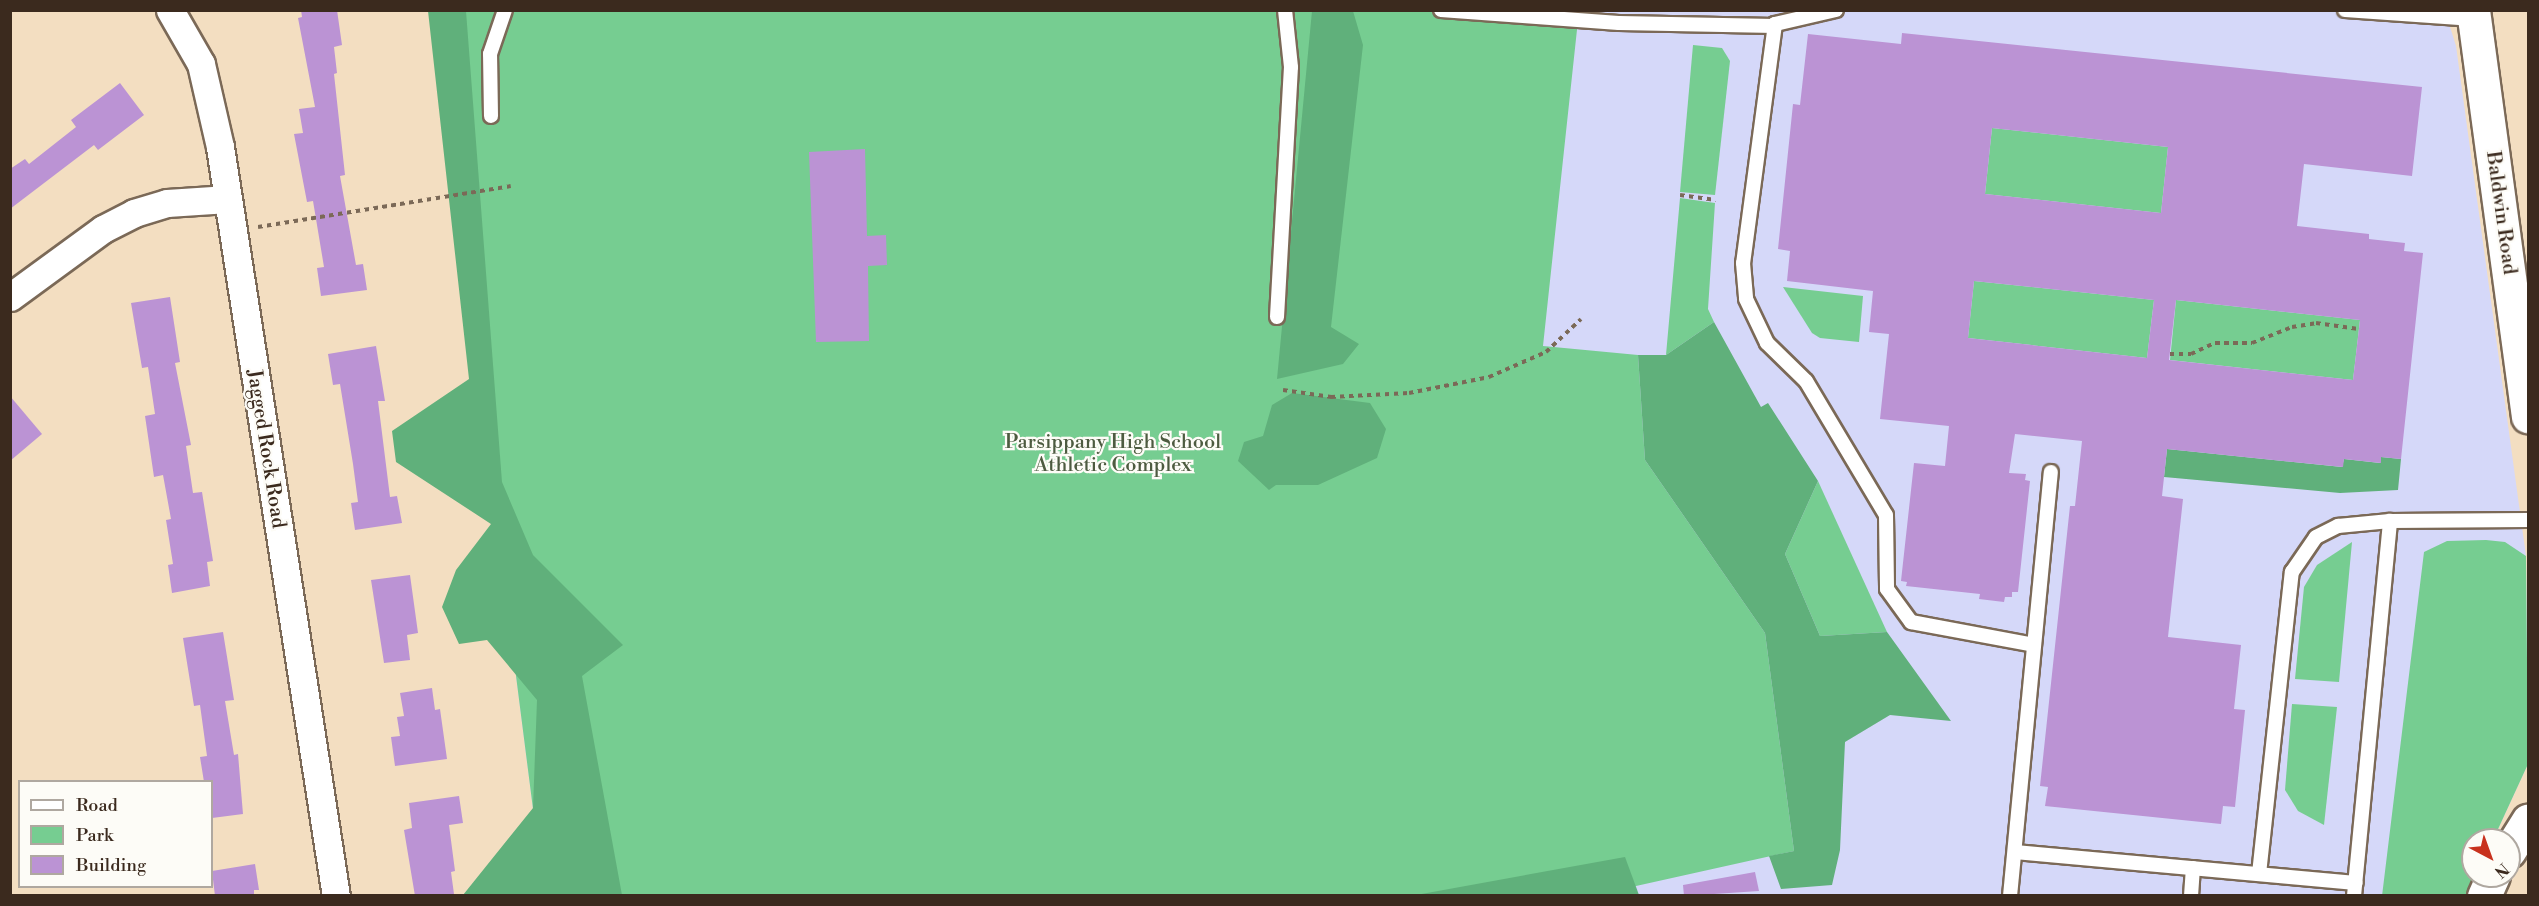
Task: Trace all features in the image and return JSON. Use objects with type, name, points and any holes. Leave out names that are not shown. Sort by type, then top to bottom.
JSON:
[{"type":"street","name":"Jagged Rock Road","points":[[170,10],[201,64],[228,199],[336,896]]},
{"type":"street","name":"Baldwin Road","points":[[2474,15],[2529,416]]},
{"type":"street","points":[[10,297],[103,229],[134,213],[167,203],[228,199]]},
{"type":"lane","points":[[491,116],[490,54],[505,10]]},
{"type":"lane","points":[[1277,317],[1291,68],[1285,10]]},
{"type":"lane","points":[[1441,10],[1619,23],[1775,26],[1836,10]]},
{"type":"lane","points":[[2345,10],[2474,15]]},
{"type":"lane","points":[[1775,26],[1743,263],[1746,299],[1767,344],[1806,381],[1886,515],[1887,589],[1911,622],[2034,645]]},
{"type":"lane","points":[[2010,896],[2051,471]]},
{"type":"lane","points":[[2259,874],[2292,572],[2316,537],[2338,526],[2390,521],[2529,520]]},
{"type":"lane","points":[[2015,852],[2259,874],[2355,889],[2390,521]]},
{"type":"lane","points":[[2191,896],[2193,868]]},
{"type":"path","points":[[254,228],[511,186]]},
{"type":"path","points":[[1680,195],[1716,200]]},
{"type":"path","points":[[1283,390],[1331,396],[1409,393],[1489,378],[1539,357],[1581,319]]},
{"type":"path","points":[[2170,354],[2191,354],[2215,343],[2252,343],[2292,327],[2316,323],[2359,329]]},
{"type":"shaded area","points":[[431,11],[2445,11],[2456,46],[2526,556],[2528,764],[2499,828],[2461,828],[2461,888],[2469,888],[2467,895],[544,895]]},
{"type":"green space","points":[[428,11],[466,11],[502,482],[533,555],[623,645],[582,676],[622,895],[463,895],[533,808],[537,700],[487,640],[459,644],[442,607],[456,570],[491,524],[396,462],[392,431],[469,379]]},
{"type":"green space","name":"Parsippany High School Athletic Complex","points":[[431,11],[1579,11],[1543,346],[1638,355],[1645,460],[1765,633],[1794,851],[1591,896],[544,895]]},
{"type":"green space","points":[[1312,11],[1353,11],[1363,45],[1331,327],[1359,344],[1343,364],[1277,379]]},
{"type":"green space","points":[[1693,45],[1722,48],[1730,61],[1715,195],[1680,192]]},
{"type":"green space","points":[[1992,128],[2168,147],[2161,213],[1985,194]]},
{"type":"green space","points":[[1680,198],[1715,203],[1708,309],[1714,322],[1666,355]]},
{"type":"green space","points":[[1974,281],[2154,300],[2147,358],[1968,338]]},
{"type":"green space","points":[[1783,287],[1863,296],[1859,342],[1820,338],[1812,333]]},
{"type":"green space","points":[[2176,300],[2360,320],[2353,380],[2170,360]]},
{"type":"green space","points":[[1714,322],[1761,407],[1768,403],[1818,481],[1785,554],[1820,636],[1887,632],[1951,721],[1890,715],[1845,742],[1840,850],[1832,885],[1781,889],[1769,856],[1794,851],[1765,633],[1645,460],[1638,355],[1666,355]]},
{"type":"green space","points":[[1292,393],[1370,403],[1386,429],[1377,458],[1318,485],[1276,485],[1269,490],[1238,461],[1244,442],[1263,436],[1272,405]]},
{"type":"green space","points":[[2167,449],[2342,467],[2344,459],[2380,463],[2381,457],[2401,459],[2398,490],[2340,493],[2164,477]]},
{"type":"green space","points":[[1818,481],[1887,632],[1820,636],[1785,554]]},
{"type":"green space","points":[[2447,541],[2505,542],[2526,556],[2528,764],[2499,828],[2461,828],[2461,888],[2470,888],[2467,895],[2382,896],[2424,552]]},
{"type":"green space","points":[[2352,542],[2339,682],[2295,679],[2304,587],[2317,565]]},
{"type":"green space","points":[[2292,704],[2337,707],[2324,825],[2298,811],[2285,790]]},
{"type":"green space","points":[[1625,857],[1639,895],[1416,895]]},
{"type":"building","points":[[301,10],[337,10],[342,45],[334,47],[337,73],[334,74],[345,175],[340,176],[356,265],[363,264],[367,290],[321,296],[317,268],[324,267],[313,201],[307,202],[294,134],[303,133],[299,109],[315,107],[298,18],[302,17]]},
{"type":"building","points":[[1902,33],[2422,87],[2412,176],[2304,164],[2297,226],[2369,234],[2369,239],[2405,243],[2404,251],[2423,253],[2401,459],[2381,457],[2381,463],[2344,459],[2343,467],[2167,449],[2162,496],[2183,499],[2168,637],[2241,645],[2234,709],[2245,710],[2235,807],[2223,806],[2221,824],[2045,806],[2048,787],[2040,786],[2070,506],[2075,506],[2082,441],[2015,434],[2009,473],[2026,474],[2025,480],[2030,481],[2018,592],[2012,592],[2012,597],[2005,597],[2004,602],[1979,599],[1980,594],[1906,586],[1907,582],[1901,581],[1914,463],[1945,466],[1949,426],[1880,419],[1889,334],[1869,332],[1873,291],[1787,281],[1790,251],[1778,249],[1793,104],[1800,105],[1808,34],[1901,44]],"holes":[[[1992,128],[2168,147],[2161,213],[1985,194]],[[1974,281],[2154,300],[2147,358],[1968,338]],[[2176,300],[2360,320],[2353,380],[2169,360]]]},
{"type":"building","points":[[120,83],[144,115],[98,150],[94,145],[10,209],[10,169],[25,159],[29,164],[76,127],[71,120]]},
{"type":"building","points":[[865,149],[867,236],[886,235],[887,265],[868,266],[869,341],[816,342],[809,152]]},
{"type":"building","points":[[170,297],[180,362],[175,363],[191,445],[186,446],[193,493],[202,492],[213,561],[207,562],[210,586],[172,593],[168,565],[173,564],[166,520],[171,519],[163,475],[154,477],[145,416],[155,414],[148,367],[142,368],[131,303]]},
{"type":"building","points":[[376,346],[385,401],[378,401],[390,497],[397,496],[402,523],[355,530],[351,503],[358,502],[353,464],[340,384],[333,385],[328,354]]},
{"type":"building","points":[[10,396],[42,434],[10,461]]},
{"type":"building","points":[[410,575],[418,633],[407,635],[410,660],[384,663],[371,580]]},
{"type":"building","points":[[223,632],[234,700],[225,701],[234,755],[238,754],[243,814],[213,818],[213,780],[204,780],[200,757],[207,756],[200,705],[194,706],[183,638]]},
{"type":"building","points":[[432,688],[435,710],[440,709],[447,759],[395,766],[391,737],[400,736],[397,717],[404,716],[400,693]]},
{"type":"building","points":[[459,796],[463,823],[449,825],[455,871],[451,872],[454,894],[415,896],[404,830],[412,828],[409,803]]},
{"type":"building","points":[[255,864],[259,890],[254,890],[254,896],[215,896],[213,871]]},
{"type":"building","points":[[1755,872],[1759,891],[1684,896],[1683,885]]}]
